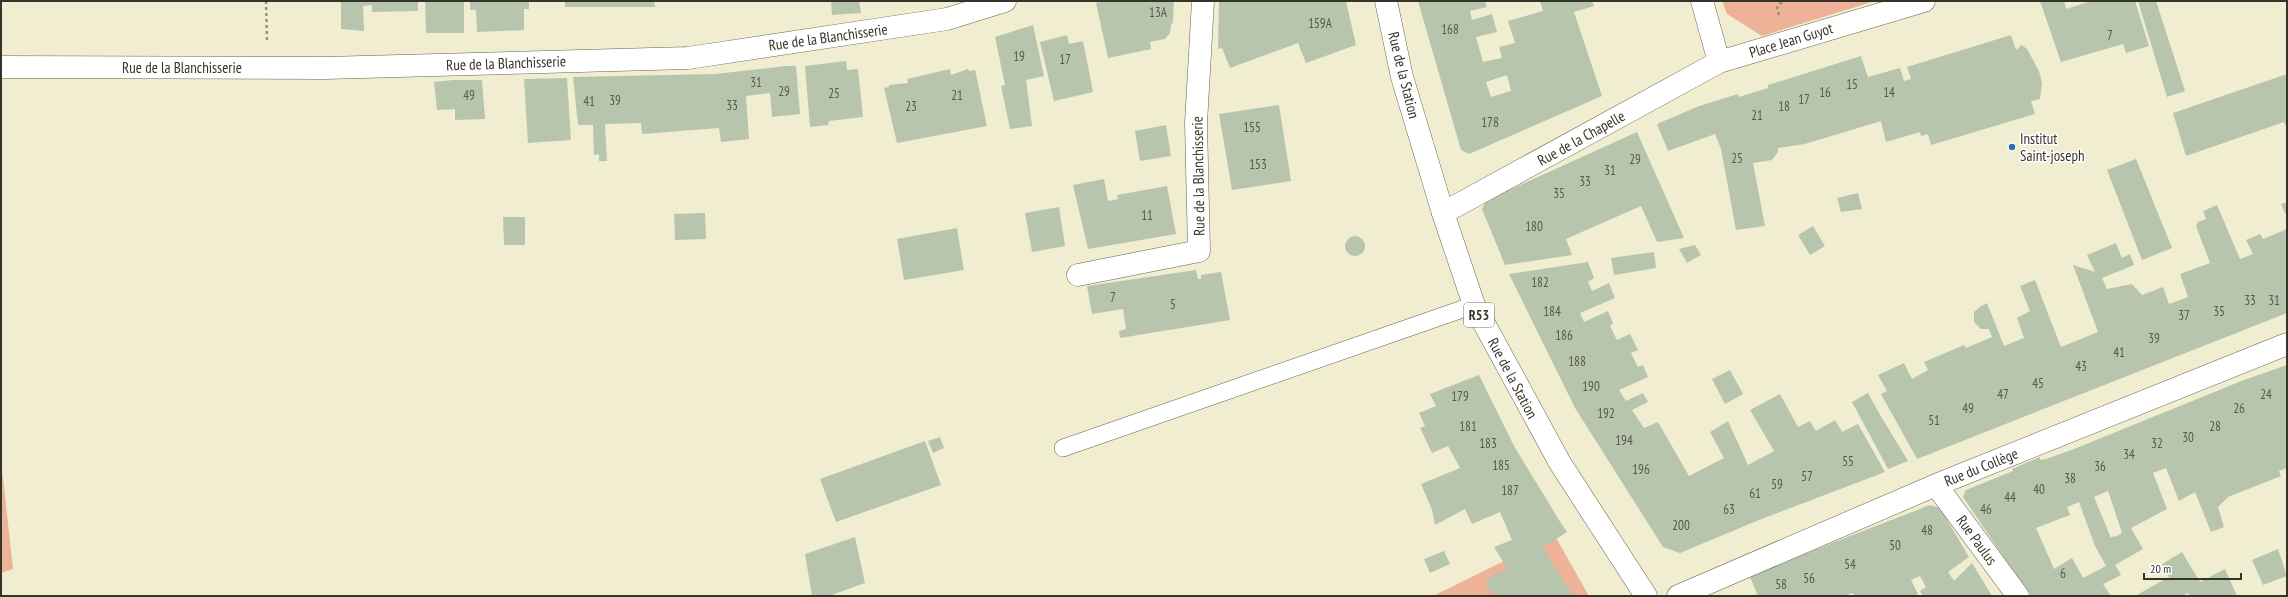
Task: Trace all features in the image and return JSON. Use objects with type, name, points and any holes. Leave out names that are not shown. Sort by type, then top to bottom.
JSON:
[{"type":"street","name":"Rue de la Blanchisserie","points":[[1,67],[266,68],[688,58],[947,19],[1005,1]]},
{"type":"street","name":"Rue de la Blanchisserie","points":[[1078,275],[1199,251],[1196,123],[1203,1]]},
{"type":"street","name":"Rue de la Station","points":[[1386,1],[1402,77],[1443,213],[1474,305],[1560,463],[1646,596]]},
{"type":"street","points":[[1702,1],[1719,62]]},
{"type":"street","name":"Place Jean Guyot","points":[[1719,62],[1924,1]]},
{"type":"street","name":"Rue de la Chapelle","points":[[1443,213],[1719,62]]},
{"type":"street","name":"Rue du Collège","points":[[1678,596],[1936,485],[2287,344]]},
{"type":"street","name":"Rue Paulus","points":[[1936,485],[2018,596]]},
{"type":"lane","points":[[1063,448],[1474,305]]},
{"type":"path","points":[[266,1],[266,68]]},
{"type":"shaded area","points":[[1722,1],[1875,1],[1762,36],[1727,14]]},
{"type":"shaded area","points":[[1,460],[13,569],[1,573]]},
{"type":"shaded area","points":[[1555,536],[1589,596],[1433,596]]},
{"type":"building","points":[[341,1],[418,1],[418,11],[372,12],[372,5],[363,6],[364,31],[341,29]]},
{"type":"building","points":[[425,1],[464,1],[464,33],[426,33]]},
{"type":"building","points":[[470,1],[529,1],[529,9],[524,9],[524,30],[477,32],[476,10],[470,10]]},
{"type":"building","points":[[565,1],[654,1],[655,7],[565,7]]},
{"type":"building","points":[[831,1],[859,1],[861,13],[832,15]]},
{"type":"building","points":[[1102,1],[1174,1],[1173,23],[1171,24],[1170,33],[1165,39],[1150,42],[1151,49],[1108,58],[1096,3]]},
{"type":"building","points":[[1219,1],[1346,1],[1356,45],[1306,63],[1298,43],[1230,68],[1222,48],[1218,49]]},
{"type":"building","points":[[1418,1],[1485,1],[1487,7],[1470,11],[1472,20],[1492,14],[1497,32],[1476,37],[1483,62],[1502,58],[1499,47],[1515,43],[1508,21],[1543,11],[1540,1],[1592,1],[1594,6],[1574,12],[1602,96],[1469,154],[1461,150]],"holes":[[[1507,75],[1511,91],[1491,97],[1486,82]]]},
{"type":"building","points":[[2040,1],[2064,1],[2066,9],[2091,1],[2135,1],[2149,46],[2126,53],[2123,44],[2061,62]]},
{"type":"building","points":[[2138,1],[2156,1],[2185,91],[2167,97]]},
{"type":"building","points":[[1033,25],[1044,76],[1026,80],[1032,126],[1010,129],[1001,86],[1005,85],[995,37]]},
{"type":"building","points":[[1067,35],[1069,44],[1083,41],[1093,92],[1054,101],[1040,42]]},
{"type":"building","points":[[2011,35],[2016,50],[2022,45],[2027,49],[2039,71],[2042,83],[2040,99],[2031,101],[2035,114],[1931,145],[1928,134],[1921,136],[1920,132],[1886,142],[1881,121],[1805,144],[1778,148],[1778,152],[1772,160],[1753,163],[1765,226],[1736,230],[1721,149],[1715,134],[1668,151],[1657,124],[1699,106],[1738,94],[1739,97],[1768,88],[1768,85],[1861,56],[1868,77],[1900,68],[1904,81],[1911,79],[1907,67]]},
{"type":"building","points":[[846,61],[847,70],[858,69],[863,117],[829,121],[828,125],[810,127],[805,66]]},
{"type":"building","points":[[796,66],[800,114],[772,117],[770,93],[746,96],[749,139],[721,142],[719,128],[642,134],[641,123],[605,124],[607,161],[599,161],[599,154],[594,155],[593,125],[578,125],[573,77],[715,74]]},
{"type":"building","points":[[950,69],[951,75],[968,69],[969,71],[975,70],[987,126],[897,143],[884,88],[889,87],[889,85],[908,83],[907,79]]},
{"type":"building","points":[[2287,74],[2287,130],[2284,122],[2186,156],[2173,113]]},
{"type":"building","points":[[567,78],[571,140],[528,143],[524,79]]},
{"type":"building","points":[[453,80],[482,80],[485,119],[455,120],[455,109],[437,110],[434,82]]},
{"type":"building","points":[[1279,105],[1291,181],[1232,190],[1219,114]]},
{"type":"building","points":[[1166,125],[1171,156],[1140,161],[1135,131]]},
{"type":"building","points":[[1637,132],[1684,238],[1657,242],[1641,206],[1566,239],[1572,255],[1505,265],[1482,209],[1488,197],[1509,190]]},
{"type":"building","points":[[2136,159],[2172,248],[2142,260],[2107,170]]},
{"type":"building","points":[[1104,179],[1108,201],[1118,199],[1117,195],[1167,186],[1176,234],[1088,249],[1073,185]]},
{"type":"building","points":[[1858,193],[1862,209],[1841,212],[1837,198]]},
{"type":"building","points":[[2287,202],[2287,217],[2281,204]]},
{"type":"building","points":[[2217,205],[2240,259],[2253,254],[2246,240],[2260,234],[2263,239],[2287,229],[2287,313],[1917,459],[1881,394],[1887,391],[1878,375],[1904,363],[1912,379],[1928,370],[1924,362],[1964,345],[1966,348],[1992,337],[1989,329],[1981,329],[1974,322],[1974,312],[1987,303],[2004,346],[2024,338],[2017,318],[2030,311],[2020,286],[2035,280],[2061,347],[2098,332],[2073,265],[2095,272],[2087,255],[2116,243],[2122,258],[2130,254],[2134,265],[2102,278],[2107,289],[2132,284],[2142,295],[2163,287],[2169,304],[2188,297],[2180,274],[2210,263],[2196,226],[2198,222],[2206,219],[2203,211]]},
{"type":"building","points":[[1059,207],[1065,246],[1032,252],[1025,213]]},
{"type":"building","points":[[705,213],[706,239],[675,240],[674,214]]},
{"type":"building","points":[[503,217],[525,217],[525,245],[504,245]]},
{"type":"building","points":[[1813,226],[1825,246],[1810,255],[1798,235]]},
{"type":"building","points":[[957,228],[964,270],[904,280],[897,239]]},
{"type":"building","points":[[1355,236],[1362,239],[1365,246],[1362,253],[1355,256],[1348,253],[1345,246],[1348,239]]},
{"type":"building","points":[[1695,245],[1701,255],[1687,263],[1679,249]]},
{"type":"building","points":[[1654,252],[1656,268],[1614,275],[1611,258]]},
{"type":"building","points":[[1588,262],[1594,278],[1588,282],[1592,291],[1609,283],[1615,298],[1580,313],[1584,322],[1608,311],[1613,323],[1610,326],[1617,340],[1630,334],[1638,350],[1631,353],[1638,367],[1643,365],[1648,377],[1619,390],[1626,401],[1643,393],[1648,402],[1632,410],[1644,428],[1658,422],[1689,476],[1724,458],[1710,432],[1728,421],[1748,465],[1774,451],[1750,410],[1780,394],[1798,427],[1810,421],[1816,431],[1835,420],[1842,432],[1858,424],[1885,472],[1759,520],[1680,553],[1663,547],[1575,408],[1509,274]]},
{"type":"building","points":[[1196,270],[1198,279],[1201,279],[1201,275],[1221,272],[1230,320],[1120,338],[1119,331],[1126,329],[1123,309],[1092,314],[1087,286]]},
{"type":"building","points":[[2287,365],[2287,468],[2279,471],[2281,476],[2228,497],[2218,507],[2224,527],[2211,532],[2195,492],[2179,501],[2166,468],[2153,473],[2167,509],[2131,528],[2143,549],[2115,565],[2121,575],[2103,584],[2111,596],[2030,596],[1963,497],[1966,490],[2013,471],[2012,469],[2040,457],[2040,460],[2046,459],[2074,449],[2244,380]],"holes":[[[2108,491],[2122,533],[2111,538],[2094,497]],[[2079,502],[2095,546],[2106,566],[2083,578],[2072,558],[2054,569],[2036,528],[2070,515],[2067,507]]]},
{"type":"building","points":[[1730,370],[1743,394],[1725,404],[1712,379]]},
{"type":"building","points":[[1479,375],[1514,446],[1567,532],[1543,547],[1573,596],[1494,596],[1485,581],[1507,568],[1494,547],[1512,540],[1500,512],[1472,524],[1465,509],[1435,525],[1432,510],[1421,484],[1460,468],[1448,446],[1432,453],[1420,428],[1425,426],[1419,413],[1436,406],[1430,394]]},
{"type":"building","points":[[1868,393],[1908,461],[1888,469],[1852,402]]},
{"type":"building","points":[[940,437],[944,448],[933,453],[928,441]]},
{"type":"building","points":[[925,441],[941,485],[836,522],[820,479]]},
{"type":"building","points":[[1930,505],[1940,508],[1969,557],[1948,572],[1954,581],[1972,563],[1992,596],[1923,596],[1920,591],[1926,587],[1920,576],[1911,580],[1918,594],[1914,596],[1854,596],[1853,593],[1844,596],[1758,596],[1750,577],[1761,573],[1760,571]]},
{"type":"building","points":[[855,537],[865,583],[829,596],[812,596],[805,554]]},
{"type":"building","points":[[2278,549],[2287,576],[2263,585],[2252,560]]},
{"type":"building","points":[[1444,551],[1450,564],[1430,573],[1424,559]]},
{"type":"building","points":[[2182,552],[2200,582],[2225,569],[2237,596],[2190,596],[2188,593],[2182,596],[2135,596],[2169,577],[2162,564]]},
{"type":"place","name":"Institut Saint-joseph","points":[[2012,147]]}]
